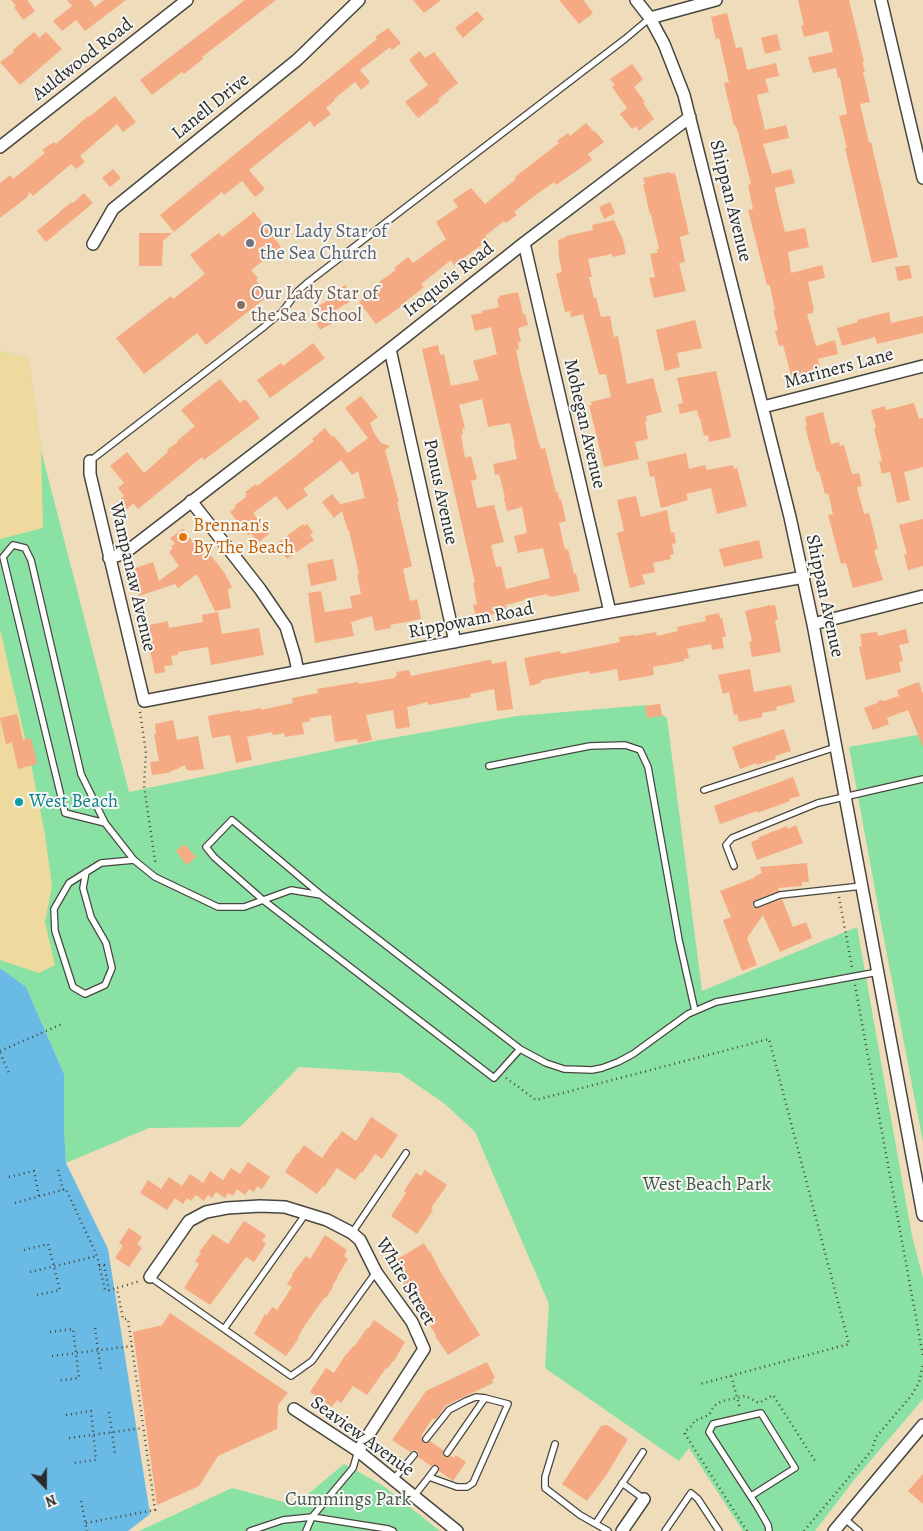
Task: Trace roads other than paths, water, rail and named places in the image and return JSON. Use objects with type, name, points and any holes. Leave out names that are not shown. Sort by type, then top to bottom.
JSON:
[{"type":"street","name":"Auldwood Road","points":[[0,147],[187,0]]},
{"type":"street","name":"Lanell Drive","points":[[93,244],[113,209],[297,60],[336,20],[359,0]]},
{"type":"street","name":"Shippan Avenue","points":[[636,0],[650,18],[676,71],[690,117],[804,577],[923,1214]]},
{"type":"street","points":[[650,18],[716,0]]},
{"type":"street","points":[[881,0],[923,178]]},
{"type":"street","name":"Iroquois Road","points":[[109,558],[119,555],[130,548],[690,117]]},
{"type":"street","name":"Mohegan Avenue","points":[[524,243],[610,612]]},
{"type":"street","name":"Ponus Avenue","points":[[390,349],[455,642]]},
{"type":"street","name":"Mariners Lane","points":[[763,407],[923,366]]},
{"type":"street","name":"Wampanaw Avenue","points":[[90,461],[90,474],[144,701]]},
{"type":"street","points":[[191,501],[260,589],[286,627],[298,672]]},
{"type":"street","name":"Rippowam Road","points":[[144,701],[804,577]]},
{"type":"street","points":[[813,624],[923,596]]},
{"type":"street","name":"White Street","points":[[150,1277],[189,1221],[206,1212],[227,1208],[285,1207],[307,1212],[352,1233],[360,1240],[376,1272],[412,1322],[424,1349],[358,1451]]},
{"type":"street","name":"Seaview Avenue","points":[[294,1409],[358,1451],[457,1531]]},
{"type":"street","points":[[834,1531],[923,1425]]},
{"type":"street","points":[[625,1530],[644,1499]]},
{"type":"lane","points":[[90,461],[265,326],[282,312],[298,291],[307,283],[617,46],[650,18]]},
{"type":"lane","points":[[105,823],[65,814],[3,557],[13,546],[25,548],[31,560],[80,774],[105,823],[134,860],[155,877],[218,907],[244,907],[291,890],[321,894]]},
{"type":"lane","points":[[489,766],[590,746],[625,745],[640,750],[648,767],[679,940],[696,1011]]},
{"type":"lane","points":[[704,790],[836,747]]},
{"type":"lane","points":[[734,866],[726,845],[732,838],[818,803],[923,779]]},
{"type":"lane","points":[[520,1049],[494,1078],[263,900],[214,857],[206,847],[232,820],[321,894],[487,1025],[520,1049],[546,1063],[564,1069],[602,1068],[633,1054],[688,1014],[716,1002],[878,972]]},
{"type":"lane","points":[[86,872],[83,888],[91,918],[106,943],[112,968],[105,985],[85,994],[73,986],[55,931],[54,909],[69,883],[86,872],[101,863],[134,860]]},
{"type":"lane","points":[[757,904],[780,895],[862,886]]},
{"type":"lane","points":[[352,1233],[406,1153]]},
{"type":"lane","points":[[224,1329],[307,1212]]},
{"type":"lane","points":[[150,1277],[291,1376],[312,1361],[376,1272]]},
{"type":"lane","points":[[426,1439],[449,1410],[476,1397],[508,1404],[473,1483],[467,1487],[457,1487],[429,1476]]},
{"type":"lane","points":[[447,1453],[484,1398]]},
{"type":"lane","points":[[751,1496],[795,1468],[761,1413],[713,1424],[709,1432],[751,1496],[768,1525],[769,1531]]},
{"type":"lane","points":[[555,1444],[545,1477],[546,1488],[580,1515],[608,1531]]},
{"type":"lane","points":[[306,1531],[312,1517],[353,1468],[358,1451]]},
{"type":"lane","points":[[596,1523],[643,1452]]},
{"type":"lane","points":[[393,1480],[414,1454]]},
{"type":"lane","points":[[414,1496],[435,1468]]},
{"type":"lane","points":[[622,1483],[644,1499]]},
{"type":"lane","points":[[665,1531],[691,1493],[698,1499],[718,1531]]},
{"type":"lane","points":[[250,1531],[283,1520],[312,1517],[393,1531]]},
{"type":"lane","points":[[845,1518],[859,1531]]},
{"type":"water","points":[[0,968],[26,987],[64,1074],[66,1163],[108,1249],[150,1514],[128,1531],[0,1531]]},
{"type":"place","name":"Our Lady Star of the Sea Church","points":[[250,243]]},
{"type":"place","name":"Our Lady Star of the Sea School","points":[[241,305]]},
{"type":"place","name":"Brennan's By The Beach","points":[[183,537]]},
{"type":"place","name":"West Beach","points":[[19,802]]},
{"type":"park label","name":"West Beach Park","points":[[707,1185]]},
{"type":"park label","name":"Cummings Park","points":[[348,1500]]}]
